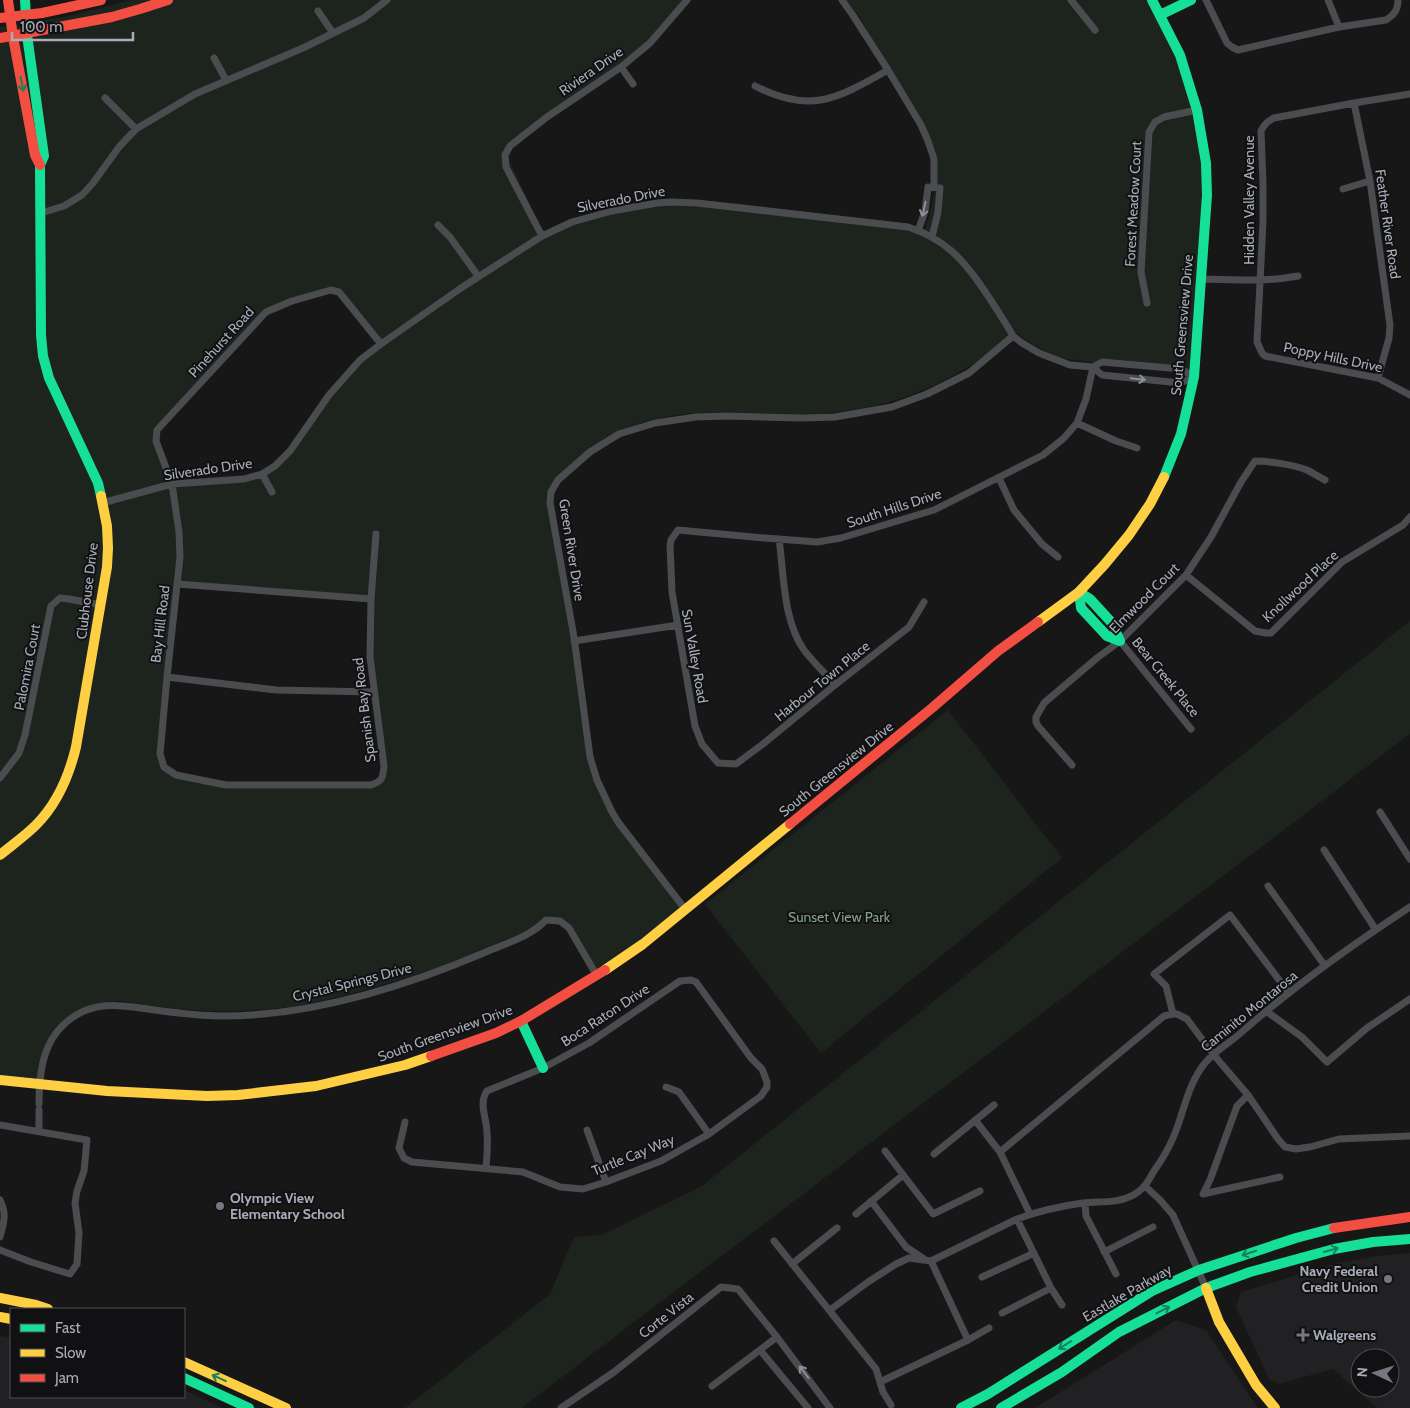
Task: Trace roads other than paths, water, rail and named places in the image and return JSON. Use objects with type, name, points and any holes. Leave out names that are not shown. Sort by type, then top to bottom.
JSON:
[{"type":"street","name":"Clubhouse Drive","points":[[8,0],[34,155],[40,165]]},
{"type":"street","name":"Clubhouse Drive","points":[[0,855],[36,825],[56,799],[70,770],[76,747],[101,605],[108,548],[107,526],[98,483],[50,378],[43,356],[41,336],[40,165],[44,156],[27,34],[25,0]]},
{"type":"street","points":[[0,18],[42,13],[101,0]]},
{"type":"street","points":[[0,38],[105,19],[168,0]]},
{"type":"street","points":[[41,214],[64,206],[82,195],[119,147],[136,129],[195,94],[303,48],[364,18],[387,0]]},
{"type":"street","name":"Riviera Drive","points":[[542,236],[506,167],[505,155],[510,146],[525,133],[621,67],[650,43],[687,0]]},
{"type":"street","points":[[842,0],[922,125],[934,159],[934,187]]},
{"type":"street","points":[[1070,0],[1095,30]]},
{"type":"street","name":"South Greensview Drive","points":[[0,1080],[107,1091],[207,1096],[238,1095],[316,1086],[405,1065],[496,1033],[521,1021],[597,976],[643,944],[932,708],[998,651],[1079,592],[1106,564],[1150,504],[1175,452],[1186,415],[1194,377],[1207,195],[1206,163],[1197,110],[1180,55],[1152,0]]},
{"type":"street","points":[[1160,15],[1191,0]]},
{"type":"street","points":[[1206,0],[1227,43],[1238,50],[1339,27],[1386,20],[1393,16],[1398,8],[1398,0]]},
{"type":"street","points":[[1328,0],[1339,27]]},
{"type":"street","points":[[318,11],[333,33]]},
{"type":"street","points":[[214,58],[226,80]]},
{"type":"street","points":[[621,67],[633,84]]},
{"type":"street","points":[[754,86],[784,98],[798,101],[815,101],[845,93],[888,70]]},
{"type":"street","name":"Hidden Valley Avenue","points":[[1261,280],[1263,183],[1261,131],[1268,121],[1274,118],[1354,102],[1410,94]]},
{"type":"street","points":[[105,98],[136,129]]},
{"type":"street","name":"Feather River Road","points":[[1354,102],[1370,181],[1390,325],[1389,338],[1378,378]]},
{"type":"street","name":"Forest Meadow Court","points":[[1147,303],[1141,272],[1149,132],[1155,122],[1164,117],[1197,110]]},
{"type":"street","points":[[1343,189],[1370,181]]},
{"type":"street","points":[[918,230],[925,211],[928,187],[940,188],[938,212],[932,237]]},
{"type":"street","name":"Silverado Drive","points":[[102,503],[172,484],[244,479],[262,474],[275,466],[290,451],[329,395],[360,360],[381,344],[478,276],[542,236],[586,217],[637,206],[672,202],[693,203],[908,227],[918,230],[948,247],[964,263],[1013,336],[1048,357],[1070,365],[1093,367],[1102,362],[1181,369],[1194,377]]},
{"type":"street","points":[[438,225],[450,237],[478,276]]},
{"type":"street","points":[[1201,279],[1261,280],[1298,276]]},
{"type":"street","name":"Poppy Hills Drive","points":[[1261,280],[1257,342],[1265,356],[1378,378],[1410,395]]},
{"type":"street","name":"Pinehurst Road","points":[[172,484],[156,441],[157,430],[266,312],[312,295],[331,290],[339,292],[381,344]]},
{"type":"street","name":"Green River Drive","points":[[686,909],[618,822],[597,780],[590,757],[574,641],[554,526],[550,498],[553,487],[558,480],[590,452],[619,434],[656,423],[708,416],[835,417],[892,407],[927,394],[968,373],[1013,336]]},
{"type":"street","name":"Silverado Drive","points":[[1093,367],[1102,375],[1180,383],[1194,377]]},
{"type":"street","name":"South Hills Drive","points":[[671,540],[678,530],[817,542],[841,538],[934,510],[1043,455],[1064,438],[1077,423],[1086,399],[1093,367]]},
{"type":"street","points":[[1077,423],[1137,448]]},
{"type":"street","name":"Elmwood Court","points":[[1072,765],[1036,722],[1036,717],[1044,703],[1120,641],[1186,575],[1211,537],[1241,482],[1255,461],[1265,461],[1302,469],[1325,480]]},
{"type":"street","points":[[262,474],[272,492]]},
{"type":"street","points":[[999,478],[1014,510],[1042,544],[1058,557]]},
{"type":"street","name":"Bay Hill Road","points":[[164,767],[160,754],[180,557],[179,532],[172,484]]},
{"type":"street","name":"Knollwood Place","points":[[1186,575],[1255,631],[1271,633],[1342,562],[1403,525],[1410,517]]},
{"type":"street","name":"Spanish Bay Road","points":[[164,767],[176,775],[226,785],[370,785],[380,782],[383,777],[384,766],[370,657],[371,598],[376,534]]},
{"type":"street","points":[[779,539],[787,605],[793,627],[804,650],[834,685]]},
{"type":"street","name":"Sun Valley Road","points":[[671,540],[670,581],[695,726],[702,744],[718,763],[725,764]]},
{"type":"street","points":[[178,584],[371,598]]},
{"type":"street","name":"Bear Creek Place","points":[[1079,592],[1081,608],[1107,636],[1120,641],[1191,729]]},
{"type":"street","name":"Palomira Court","points":[[0,778],[19,753],[25,735],[52,606],[60,598],[101,605]]},
{"type":"street","name":"Harbour Town Place","points":[[725,764],[736,764],[750,754],[909,627],[924,602]]},
{"type":"street","points":[[574,641],[678,625]]},
{"type":"street","points":[[167,677],[276,690],[374,692]]},
{"type":"street","points":[[1380,812],[1410,857]]},
{"type":"street","points":[[1324,850],[1376,930]]},
{"type":"street","points":[[1268,886],[1325,966]]},
{"type":"street","name":"Caminito Montarosa","points":[[830,1310],[868,1282],[909,1258],[928,1260],[1030,1214],[1064,1206],[1118,1201],[1135,1194],[1145,1186],[1172,1139],[1190,1088],[1199,1072],[1213,1054],[1325,966],[1410,907]]},
{"type":"street","points":[[1172,1014],[1166,986],[1154,974],[1230,915],[1289,993]]},
{"type":"street","name":"Crystal Springs Drive","points":[[38,1131],[39,1084],[42,1062],[48,1046],[64,1024],[74,1017],[99,1006],[115,1004],[186,1014],[223,1016],[277,1012],[314,1006],[421,978],[525,936],[539,928],[546,920],[560,921],[569,928],[597,976]]},
{"type":"street","name":"Boca Raton Drive","points":[[486,1168],[487,1130],[483,1102],[487,1091],[543,1068],[590,1043],[680,981],[691,980],[696,982],[751,1058],[762,1069],[767,1082]]},
{"type":"street","points":[[1266,1011],[1302,1037],[1327,1062],[1368,1028],[1410,999]]},
{"type":"street","points":[[1000,1152],[1138,1036],[1164,1016],[1172,1014],[1181,1015],[1187,1020],[1248,1095],[1278,1140],[1285,1147],[1310,1147],[1339,1139],[1410,1136]]},
{"type":"street","points":[[521,1021],[543,1068]]},
{"type":"street","name":"Turtle Cay Way","points":[[405,1122],[399,1148],[404,1158],[412,1162],[523,1172],[560,1187],[583,1188],[606,1182],[661,1161],[709,1134],[761,1096],[767,1087],[767,1082]]},
{"type":"street","points":[[666,1086],[679,1092],[709,1134]]},
{"type":"street","points":[[1248,1095],[1237,1106],[1203,1194],[1280,1177]]},
{"type":"street","points":[[934,1154],[994,1105]]},
{"type":"street","points":[[975,1120],[1000,1152],[1030,1214]]},
{"type":"street","points":[[0,1124],[87,1140],[84,1171],[75,1203],[79,1233],[77,1264],[70,1274],[0,1250]]},
{"type":"street","points":[[588,1130],[606,1182]]},
{"type":"street","points":[[885,1151],[933,1214],[980,1191]]},
{"type":"street","points":[[856,1214],[903,1175]]},
{"type":"street","points":[[1145,1186],[1173,1215],[1219,1322],[1256,1385],[1275,1408]]},
{"type":"street","points":[[0,1200],[4,1208],[5,1220],[0,1237]]},
{"type":"street","points":[[870,1201],[906,1247],[928,1260],[968,1340]]},
{"type":"street","points":[[1085,1203],[1086,1216],[1116,1274]]},
{"type":"street","name":"Eastlake Parkway","points":[[961,1408],[988,1394],[1152,1291],[1198,1270],[1286,1241],[1342,1226],[1410,1217]]},
{"type":"street","points":[[1017,1219],[1051,1288],[1062,1304]]},
{"type":"street","points":[[1104,1252],[1153,1227]]},
{"type":"street","points":[[792,1264],[838,1228]]},
{"type":"street","points":[[1001,1408],[1062,1372],[1119,1332],[1206,1288],[1250,1272],[1334,1249],[1373,1242],[1410,1239]]},
{"type":"street","points":[[774,1241],[876,1369],[883,1392],[891,1406]]},
{"type":"street","points":[[982,1277],[1034,1253]]},
{"type":"street","name":"Corte Vista","points":[[561,1408],[614,1372],[721,1287],[738,1289],[830,1408]]},
{"type":"street","points":[[1002,1312],[1051,1288]]},
{"type":"street","points":[[0,1298],[44,1308]]},
{"type":"street","points":[[880,1382],[989,1328]]},
{"type":"street","points":[[712,1386],[777,1337]]},
{"type":"street","points":[[760,1350],[808,1408]]},
{"type":"street","points":[[185,1362],[286,1408]]},
{"type":"street","points":[[185,1378],[247,1407],[254,1394]]},
{"type":"place","name":"Olympic View Elementary School","points":[[220,1206]]},
{"type":"place","name":"Navy Federal Credit Union","points":[[1388,1279]]},
{"type":"place","name":"Walgreens","points":[[1303,1335]]},
{"type":"park label","name":"Sunset View Park","points":[[839,917]]}]
